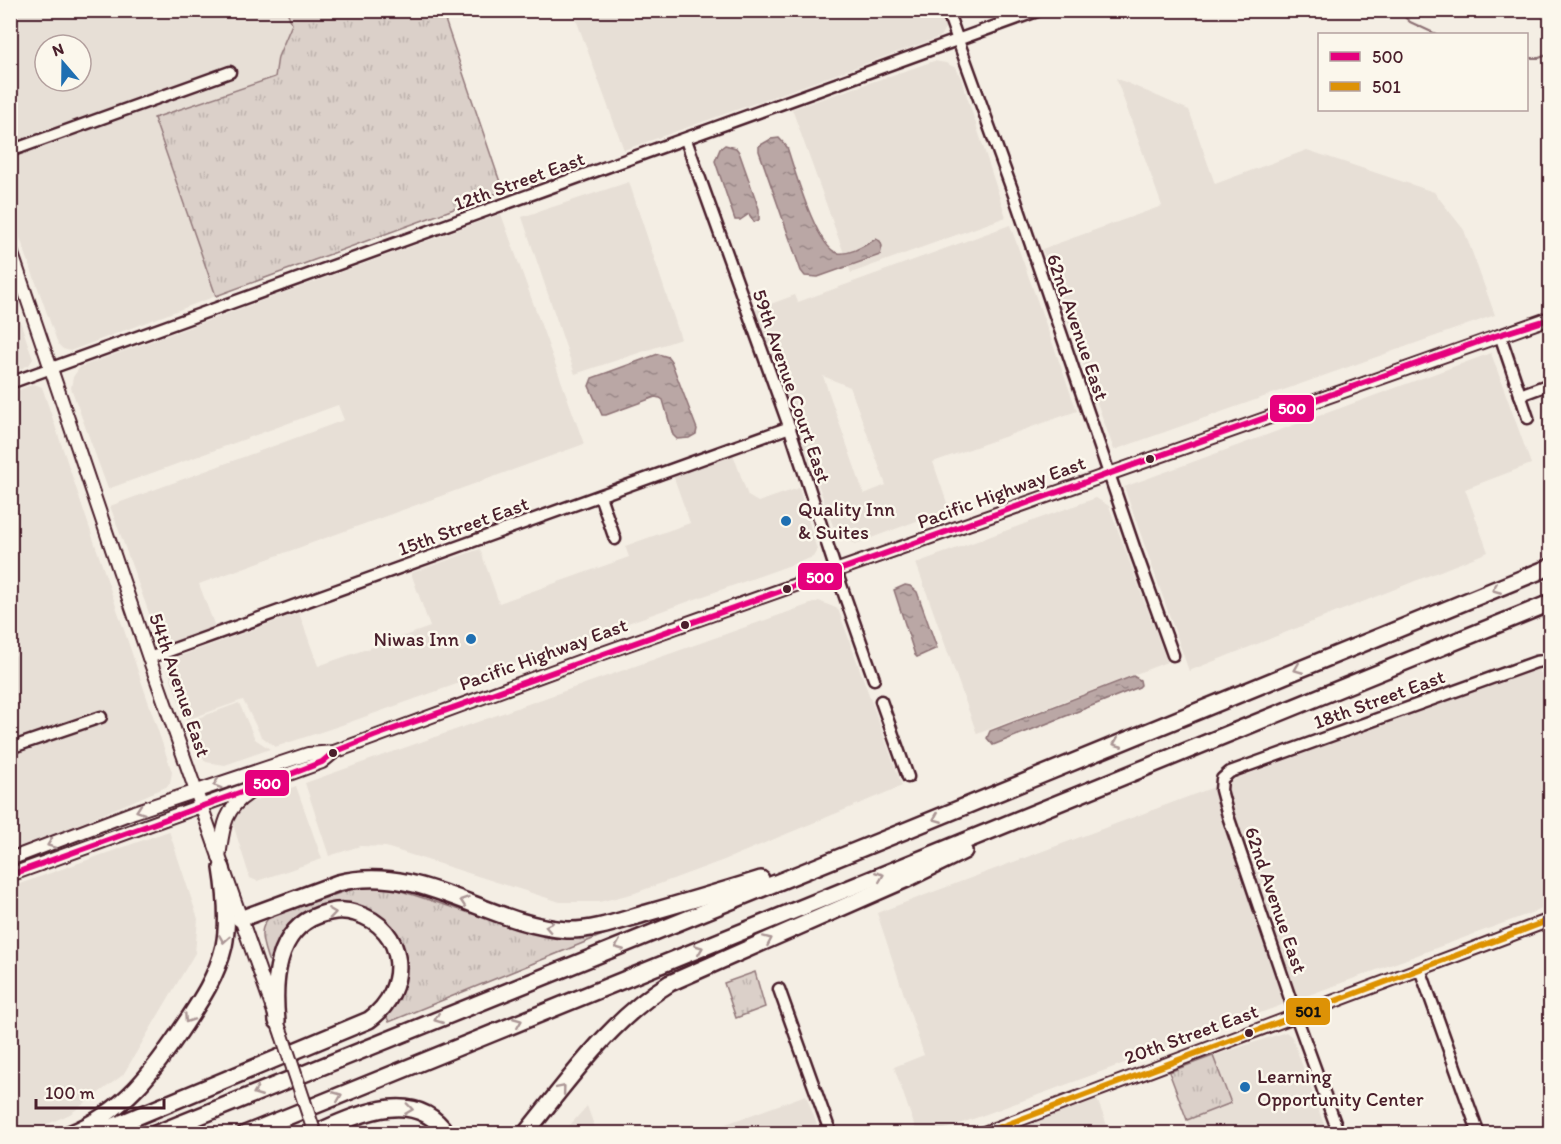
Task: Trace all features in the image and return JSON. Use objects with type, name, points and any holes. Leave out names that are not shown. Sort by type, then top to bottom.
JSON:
[{"type":"highway","points":[[155,1134],[1551,567]]},
{"type":"highway","points":[[245,1134],[1551,603]]},
{"type":"highway","points":[[525,1134],[604,1038],[655,993],[670,984],[954,857],[1013,822]]},
{"type":"highway","points":[[240,919],[355,878],[384,877],[424,887],[516,919],[558,928],[581,930],[730,889],[907,830]]},
{"type":"highway","points":[[69,1134],[103,1116],[142,1084],[157,1066],[210,984],[220,959],[225,934],[225,897],[220,863]]},
{"type":"highway","points":[[94,1134],[369,1020],[382,1011],[388,1003],[398,978],[398,962],[388,936],[373,922],[355,913],[347,912],[325,913],[300,926],[286,944],[279,967],[275,1001],[279,1028]]},
{"type":"highway","points":[[314,1134],[367,1113],[397,1107],[423,1111],[431,1116],[447,1134]]},
{"type":"main road","name":"54th Avenue East","points":[[10,248],[314,1134]]},
{"type":"main road","name":"Pacific Highway East","points":[[10,859],[196,791],[308,754],[334,752],[589,658],[1549,319]]},
{"type":"main road","name":"Pacific Highway East","points":[[10,875],[270,782],[322,762],[334,752]]},
{"type":"main road","points":[[220,863],[225,822],[231,808],[237,801],[270,782]]},
{"type":"main road","name":"20th Street East","points":[[981,1134],[1551,921]]},
{"type":"street","name":"62nd Avenue East","points":[[947,10],[1014,195],[1173,655]]},
{"type":"street","name":"12th Street East","points":[[10,383],[1040,10]]},
{"type":"street","points":[[10,151],[230,72]]},
{"type":"street","name":"59th Avenue Court East","points":[[686,140],[790,428],[874,679]]},
{"type":"street","points":[[1500,335],[1528,418]]},
{"type":"street","points":[[1520,395],[1551,384]]},
{"type":"street","name":"15th Street East","points":[[149,658],[790,428]]},
{"type":"street","points":[[600,496],[615,539]]},
{"type":"street","name":"18th Street East","points":[[1222,779],[1230,772],[1525,666],[1546,659],[1551,660]]},
{"type":"street","points":[[881,701],[908,777]]},
{"type":"street","points":[[10,748],[101,717]]},
{"type":"street","name":"62nd Avenue East","points":[[1222,779],[1221,789],[1228,816],[1338,1134]]},
{"type":"street","points":[[1420,969],[1479,1134]]},
{"type":"street","points":[[779,989],[831,1134]]},
{"type":"shaded area","points":[[11,11],[287,11],[292,24],[278,57],[275,77],[154,119],[216,296],[70,351],[58,344],[11,213]]},
{"type":"shaded area","points":[[573,11],[940,11],[946,26],[940,37],[624,150]]},
{"type":"shaded area","points":[[934,61],[956,68],[961,78],[1006,217],[851,273],[792,109]]},
{"type":"shaded area","points":[[1116,78],[1189,110],[1215,184],[1307,150],[1434,192],[1464,230],[1495,315],[1114,450],[1042,249],[1162,206]]},
{"type":"shaded area","points":[[629,182],[681,339],[575,374],[522,217]]},
{"type":"shaded area","points":[[501,214],[584,444],[199,584],[215,627],[161,646],[110,506],[344,420],[338,405],[108,489],[71,388],[73,377],[80,367]]},
{"type":"shaded area","points":[[1010,225],[1077,411],[933,462],[949,509],[855,544],[836,534],[755,310],[795,295],[798,302]],"holes":[[[823,376],[850,387],[886,485],[864,494]]]},
{"type":"shaded area","points":[[11,295],[33,359],[29,365],[11,373]]},
{"type":"shaded area","points":[[1491,353],[1531,464],[1465,489],[1488,552],[1189,671],[1124,487]]},
{"type":"shaded area","points":[[34,384],[42,387],[172,772],[170,783],[166,787],[11,850],[10,658],[16,655],[10,639],[11,393]]},
{"type":"shaded area","points":[[733,454],[748,496],[758,502],[799,488],[817,550],[813,557],[275,747],[261,736],[243,700],[186,720],[168,670],[172,659],[299,613],[318,666],[430,627],[411,573],[480,549],[499,603],[629,557],[625,546],[690,523],[673,475]]},
{"type":"shaded area","points":[[1096,498],[1109,506],[1167,662],[977,734],[916,563]]},
{"type":"shaded area","points":[[819,601],[838,609],[902,786],[724,860],[635,893],[599,902],[560,902],[386,847],[360,846],[329,856],[305,783]]},
{"type":"shaded area","points":[[1535,667],[1550,683],[1550,906],[935,1133],[917,1133],[894,1067],[924,1055],[877,913]]},
{"type":"shaded area","points":[[239,703],[255,739],[270,749],[225,765],[206,762],[197,751],[187,722]]},
{"type":"shaded area","points":[[296,786],[322,859],[257,881],[250,878],[232,821],[240,806]]},
{"type":"shaded area","points":[[169,831],[198,919],[195,953],[123,1075],[70,1114],[28,1133],[11,1133],[11,887]]},
{"type":"shaded area","points":[[1286,1032],[1292,1037],[1327,1133],[1192,1133],[1187,1120],[1231,1103],[1213,1056]]},
{"type":"shaded area","points":[[1094,1091],[1110,1133],[981,1134]]},
{"type":"shaded area","points":[[806,1095],[820,1133],[701,1133]]},
{"type":"shaded area","points":[[587,1106],[597,1133],[563,1133]]},
{"type":"green space","points":[[287,11],[442,11],[503,191],[216,296],[154,118],[275,77],[278,57],[292,24]]},
{"type":"green space","points":[[379,886],[547,936],[609,930],[610,932],[389,1022],[386,1015],[400,995],[403,984],[405,969],[403,955],[346,904],[320,906],[298,918],[282,938],[272,963],[268,960],[262,931],[271,916],[352,889]]},
{"type":"green space","points":[[755,972],[765,1007],[736,1018],[724,983]]},
{"type":"green space","points":[[1213,1056],[1231,1103],[1187,1120],[1169,1072]]},
{"type":"water","points":[[779,138],[787,147],[814,224],[830,248],[843,253],[858,249],[876,239],[882,246],[880,255],[818,277],[805,276],[801,271],[759,151],[759,146],[771,139]]},
{"type":"water","points":[[725,145],[736,148],[739,152],[759,209],[759,220],[754,222],[749,214],[740,220],[735,220],[715,161],[720,149]]},
{"type":"water","points":[[658,354],[668,357],[671,361],[697,429],[696,434],[689,438],[677,439],[673,435],[663,400],[660,398],[655,397],[602,415],[589,386],[592,378]]},
{"type":"water","points":[[905,585],[917,592],[937,648],[917,657],[894,590]]},
{"type":"water","points":[[1133,676],[1140,680],[1139,687],[993,745],[987,738],[990,731]]},
{"type":"waterway","points":[[1397,10],[1410,22],[1434,33]]},
{"type":"waterway","points":[[1528,58],[1539,58],[1550,54]]},
{"type":"transit line","name":"500","points":[[10,875],[278,779],[322,762],[334,752],[374,736],[1492,337],[1550,319]]},
{"type":"transit line","name":"501","points":[[982,1134],[1550,920]]},
{"type":"place","name":"Quality Inn & Suites","points":[[786,521]]},
{"type":"place","name":"Niwas Inn","points":[[471,639]]},
{"type":"place","name":"Learning Opportunity Center","points":[[1245,1087]]}]
